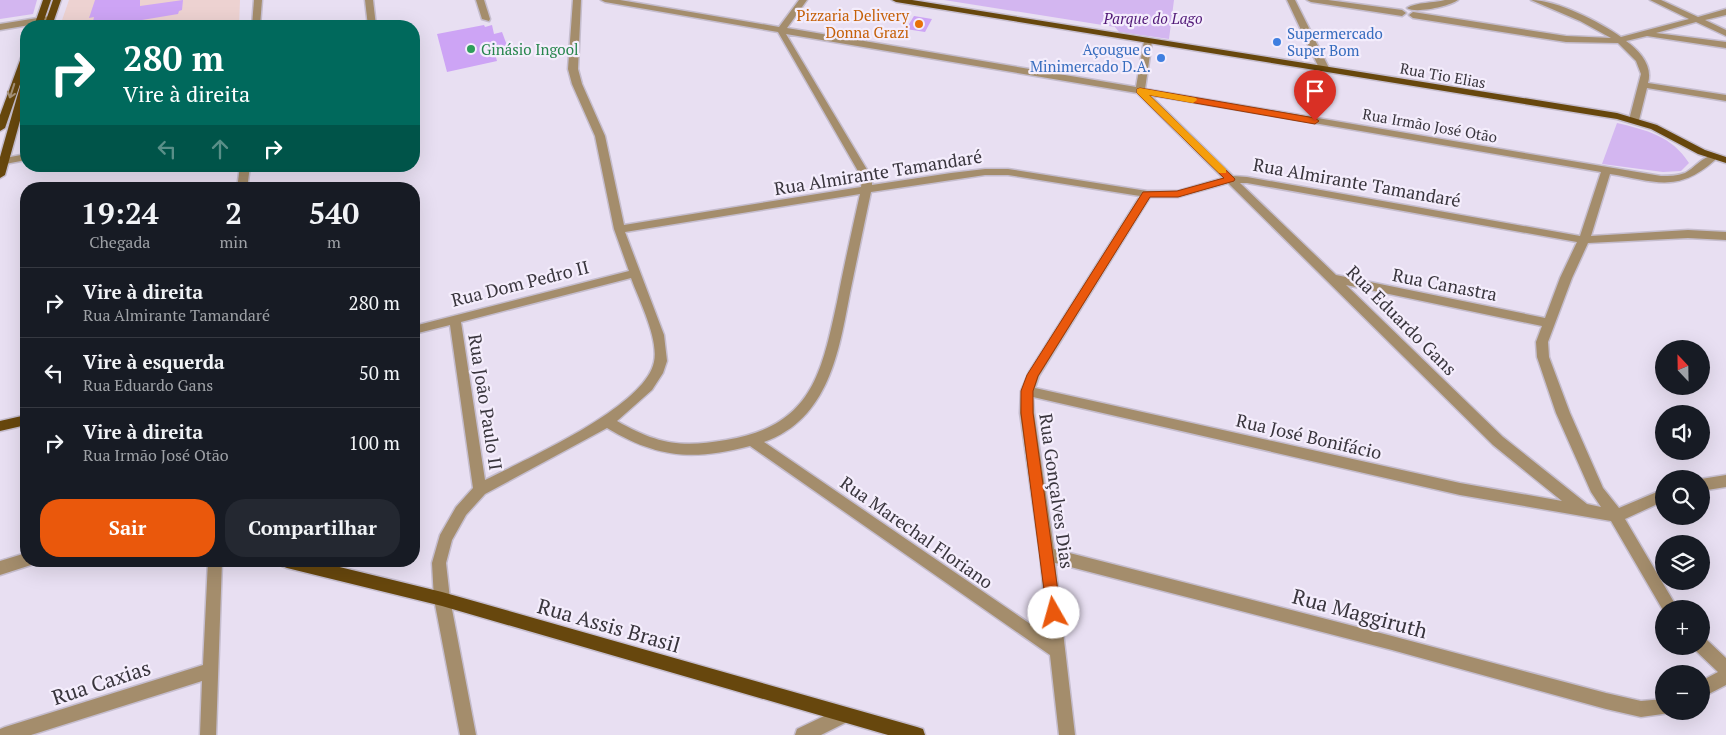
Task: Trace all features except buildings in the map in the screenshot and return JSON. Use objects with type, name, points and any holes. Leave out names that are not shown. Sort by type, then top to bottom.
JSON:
[{"type":"main road","points":[[44,20],[47,0]]},
{"type":"main road","points":[[46,20],[56,0]]},
{"type":"main road","name":"Rua Tio Elias","points":[[896,0],[1324,68],[1634,120],[1666,132],[1711,158]]},
{"type":"main road","points":[[0,128],[20,72]]},
{"type":"main road","points":[[1,167],[20,103]]},
{"type":"main road","points":[[1711,158],[1726,160]]},
{"type":"main road","points":[[0,426],[20,421]]},
{"type":"main road","name":"Rua Assis Brasil","points":[[311,567],[442,599],[917,735]]},
{"type":"street","points":[[256,20],[258,0]]},
{"type":"street","points":[[369,0],[371,20]]},
{"type":"street","points":[[480,0],[486,19]]},
{"type":"street","points":[[468,735],[442,599],[439,563],[445,539],[461,511],[480,490],[607,422],[648,387],[657,373],[660,361],[661,349],[658,335],[620,229],[600,136],[576,84],[573,69],[577,0]]},
{"type":"street","name":"Rua Irmão José Otão","points":[[605,0],[1606,171],[1678,179],[1696,172],[1711,158]]},
{"type":"street","points":[[607,422],[636,438],[658,446],[702,449],[754,442],[796,416],[809,403],[817,389],[836,333],[866,191],[866,178],[782,34],[782,29],[803,0]]},
{"type":"street","points":[[1291,0],[1324,68]]},
{"type":"street","points":[[1311,0],[1374,10],[1413,12],[1437,19]]},
{"type":"street","points":[[1413,12],[1454,0]]},
{"type":"street","points":[[1535,0],[1592,24],[1620,40],[1633,52],[1644,67],[1646,74],[1634,120]]},
{"type":"street","points":[[1654,0],[1726,33]]},
{"type":"street","points":[[1425,15],[1422,10],[1434,6]]},
{"type":"street","points":[[1413,12],[1437,19],[1566,38],[1620,40],[1726,12]]},
{"type":"street","points":[[0,28],[20,26]]},
{"type":"street","points":[[1644,34],[1726,45]]},
{"type":"street","points":[[1140,91],[1148,41]]},
{"type":"street","points":[[1644,85],[1726,98]]},
{"type":"street","name":"Rua Eduardo Gans","points":[[1140,91],[1498,441],[1583,509],[1616,516]]},
{"type":"street","points":[[1,167],[20,159]]},
{"type":"street","points":[[1,167],[20,165]]},
{"type":"street","points":[[1606,171],[1584,240],[1548,322],[1542,342],[1543,357],[1563,414],[1598,492],[1616,516],[1665,600]]},
{"type":"street","name":"Rua Almirante Tamandaré","points":[[620,229],[950,176],[985,172],[1008,172],[1147,194],[1178,194],[1230,179],[1260,182],[1584,240],[1688,234],[1726,236]]},
{"type":"street","name":"Rua Gonçalves Dias","points":[[1067,735],[1047,554],[1027,413],[1027,391],[1033,375],[1147,194]]},
{"type":"street","name":"Rua Dom Pedro II","points":[[420,329],[635,273]]},
{"type":"street","name":"Rua Canastra","points":[[1334,279],[1548,322]]},
{"type":"street","name":"Rua João Paulo II","points":[[455,320],[480,490]]},
{"type":"street","name":"Rua José Bonifácio","points":[[1027,391],[1460,489],[1528,502],[1583,509]]},
{"type":"street","name":"Rua Marechal Floriano","points":[[754,442],[1059,652]]},
{"type":"street","points":[[1710,484],[1726,481]]},
{"type":"street","points":[[1616,516],[1655,499]]},
{"type":"street","name":"Rua Maggiruth","points":[[1047,554],[1392,643],[1606,702],[1641,709],[1655,708]]},
{"type":"street","points":[[0,568],[20,562]]},
{"type":"street","points":[[208,735],[215,567]]},
{"type":"street","points":[[1710,654],[1726,669]]},
{"type":"street","name":"Rua Caxias","points":[[5,735],[211,670]]},
{"type":"street","points":[[1710,685],[1726,676]]},
{"type":"street","points":[[803,735],[843,715]]},
{"type":"shaded area","points":[[69,0],[240,0],[239,20],[62,20]]},
{"type":"green space","points":[[0,0],[37,0],[33,14],[0,19]]},
{"type":"green space","name":"Parque do Lago","points":[[944,0],[1174,0],[1169,39],[1119,32],[1115,27]]},
{"type":"green space","points":[[1617,123],[1638,128],[1666,140],[1675,146],[1689,163],[1681,171],[1663,172],[1602,164]]},
{"type":"slow traffic","points":[[1193,100],[1140,91],[1222,171]]},
{"type":"place","name":"Pizzaria Delivery Donna Grazi","points":[[919,24]]},
{"type":"place","name":"Supermercado Super Bom","points":[[1277,42]]},
{"type":"place","name":"Ginásio Ingool","points":[[471,49]]},
{"type":"place","name":"Açougue e Minimercado D.A.","points":[[1161,58]]},
{"type":"route","points":[[1054,613],[1027,413],[1027,391],[1033,375],[1147,194],[1178,194],[1230,179],[1140,91],[1315,121]]}]
